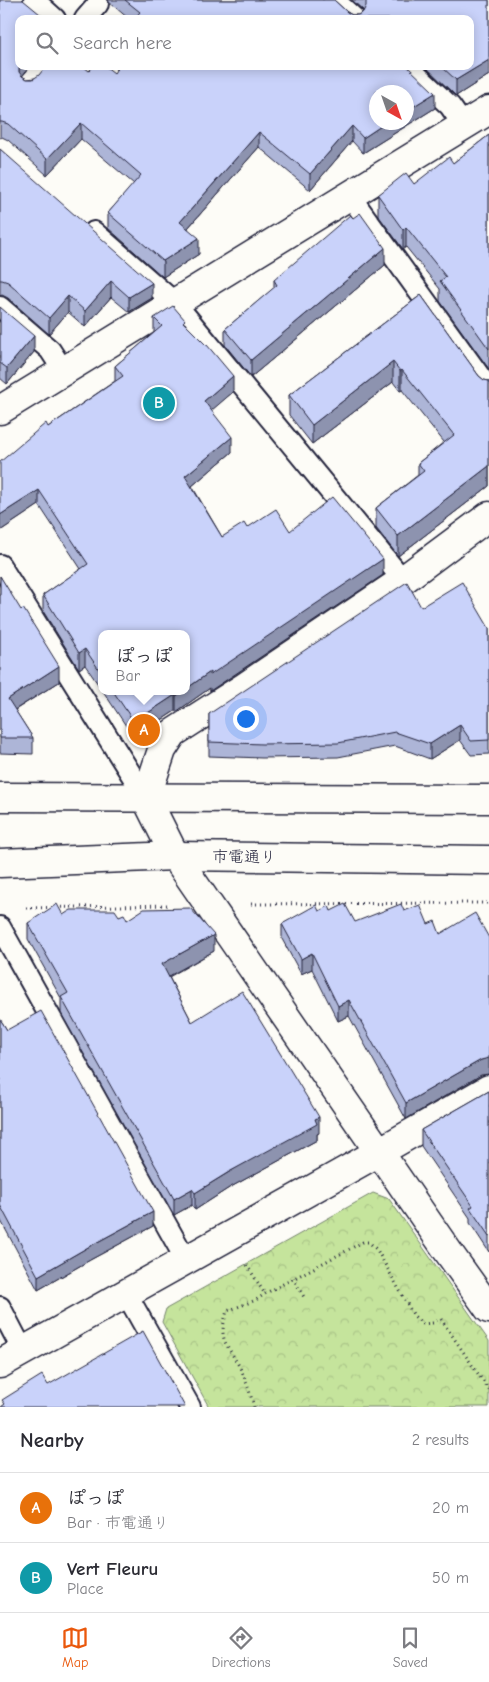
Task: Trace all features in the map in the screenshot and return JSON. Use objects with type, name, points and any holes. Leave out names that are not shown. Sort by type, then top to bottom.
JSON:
[{"type":"street","points":[[0,410],[489,110]]},
{"type":"street","points":[[489,516],[403,580],[173,733],[162,750],[146,798],[175,856],[489,1309]]},
{"type":"street","points":[[0,797],[489,799]]},
{"type":"street","name":"市電通り","points":[[0,863],[175,856],[489,860]]},
{"type":"street","points":[[11,1357],[489,1089]]},
{"type":"lane","points":[[34,0],[51,15]]},
{"type":"lane","points":[[334,0],[351,15]]},
{"type":"lane","points":[[30,83],[41,70]]},
{"type":"lane","points":[[411,70],[450,106],[464,126]]},
{"type":"lane","points":[[350,196],[489,389]]},
{"type":"lane","points":[[80,220],[175,303],[403,580]]},
{"type":"lane","points":[[0,307],[50,350],[63,370]]},
{"type":"lane","points":[[0,565],[146,798]]},
{"type":"lane","points":[[0,927],[186,1260]]},
{"type":"lane","points":[[126,1293],[190,1407]]},
{"type":"lane","points":[[0,1307],[11,1357]]},
{"type":"path","points":[[254,1407],[239,1365],[223,1341],[222,1327],[227,1310],[256,1300],[293,1278],[363,1242],[369,1242],[377,1250],[414,1316],[423,1324],[433,1323],[440,1319],[489,1390]]},
{"type":"path","points":[[246,1263],[265,1294]]},
{"type":"path","points":[[293,1278],[304,1296]]},
{"type":"green space","points":[[373,1193],[389,1199],[489,1341],[489,1407],[209,1407],[162,1322],[166,1309]]},
{"type":"building","points":[[0,0],[23,0],[41,15],[15,15],[15,70],[19,70],[22,76],[27,79],[33,79],[43,70],[110,70],[114,73],[116,70],[411,70],[435,93],[414,106],[414,85],[369,85],[369,130],[375,130],[363,138],[352,126],[310,174],[259,132],[180,222],[199,238],[163,261],[108,213],[141,175],[81,123],[47,159],[8,124],[0,122]]},
{"type":"building","points":[[125,0],[334,0],[352,15],[137,15],[140,12]]},
{"type":"building","points":[[366,0],[489,0],[489,60],[474,69],[474,15],[358,15],[363,12]]},
{"type":"building","points":[[445,70],[472,70],[456,80]]},
{"type":"building","points":[[489,135],[489,349],[440,281],[446,277],[406,227],[403,230],[378,195],[406,173],[414,184],[449,157],[453,163]]},
{"type":"building","points":[[0,149],[152,283],[129,297],[111,281],[85,311],[68,296],[49,318],[8,282],[0,280]]},
{"type":"building","points":[[360,213],[385,248],[251,360],[225,329],[277,285],[274,280],[350,215],[353,218]]},
{"type":"building","points":[[421,295],[479,376],[489,381],[489,466],[398,536],[376,508],[424,471],[418,463],[454,435],[402,370],[400,371],[393,362],[312,425],[289,395]]},
{"type":"building","points":[[173,306],[185,320],[183,322],[207,345],[233,376],[204,401],[232,437],[185,476],[222,537],[244,523],[247,528],[276,509],[290,531],[332,497],[383,559],[210,675],[210,672],[190,686],[190,630],[98,630],[98,668],[85,649],[79,653],[43,595],[88,564],[39,490],[0,515],[0,462],[46,423],[48,427],[123,376],[115,366],[162,326],[154,318]]},
{"type":"building","points":[[0,307],[34,336],[7,368],[0,363]]},
{"type":"building","points":[[0,576],[21,610],[23,608],[59,666],[8,699],[33,738],[0,738]]},
{"type":"building","points":[[407,582],[421,607],[462,582],[489,628],[489,740],[471,741],[460,725],[430,744],[395,732],[338,743],[262,744],[209,742],[209,714]]},
{"type":"building","points":[[116,695],[175,695],[134,722]]},
{"type":"building","points":[[57,904],[63,915],[71,910],[115,910],[119,916],[124,914],[127,920],[144,909],[190,908],[214,935],[162,964],[192,1022],[242,991],[319,1117],[315,1119],[317,1124],[229,1172],[195,1193],[192,1189],[174,1199],[61,997],[68,993],[28,923]]},
{"type":"building","points":[[345,904],[355,922],[401,904],[404,911],[420,905],[428,924],[435,921],[440,934],[475,913],[489,938],[489,1058],[481,1060],[406,1103],[349,1000],[338,1006],[312,953],[301,959],[282,924],[316,905],[319,911],[329,906],[331,911]]},
{"type":"building","points":[[41,1011],[153,1212],[38,1276],[0,1205],[0,1019],[7,1030]]},
{"type":"building","points":[[489,1091],[489,1236],[470,1208],[473,1206],[421,1130]]},
{"type":"building","points":[[143,1331],[185,1407],[1,1407],[5,1404],[2,1400],[42,1375],[48,1385]]},
{"type":"place","name":"Vert Fleuru","points":[[159,403]]},
{"type":"place","name":"ぽっぽ","points":[[144,730]]}]
